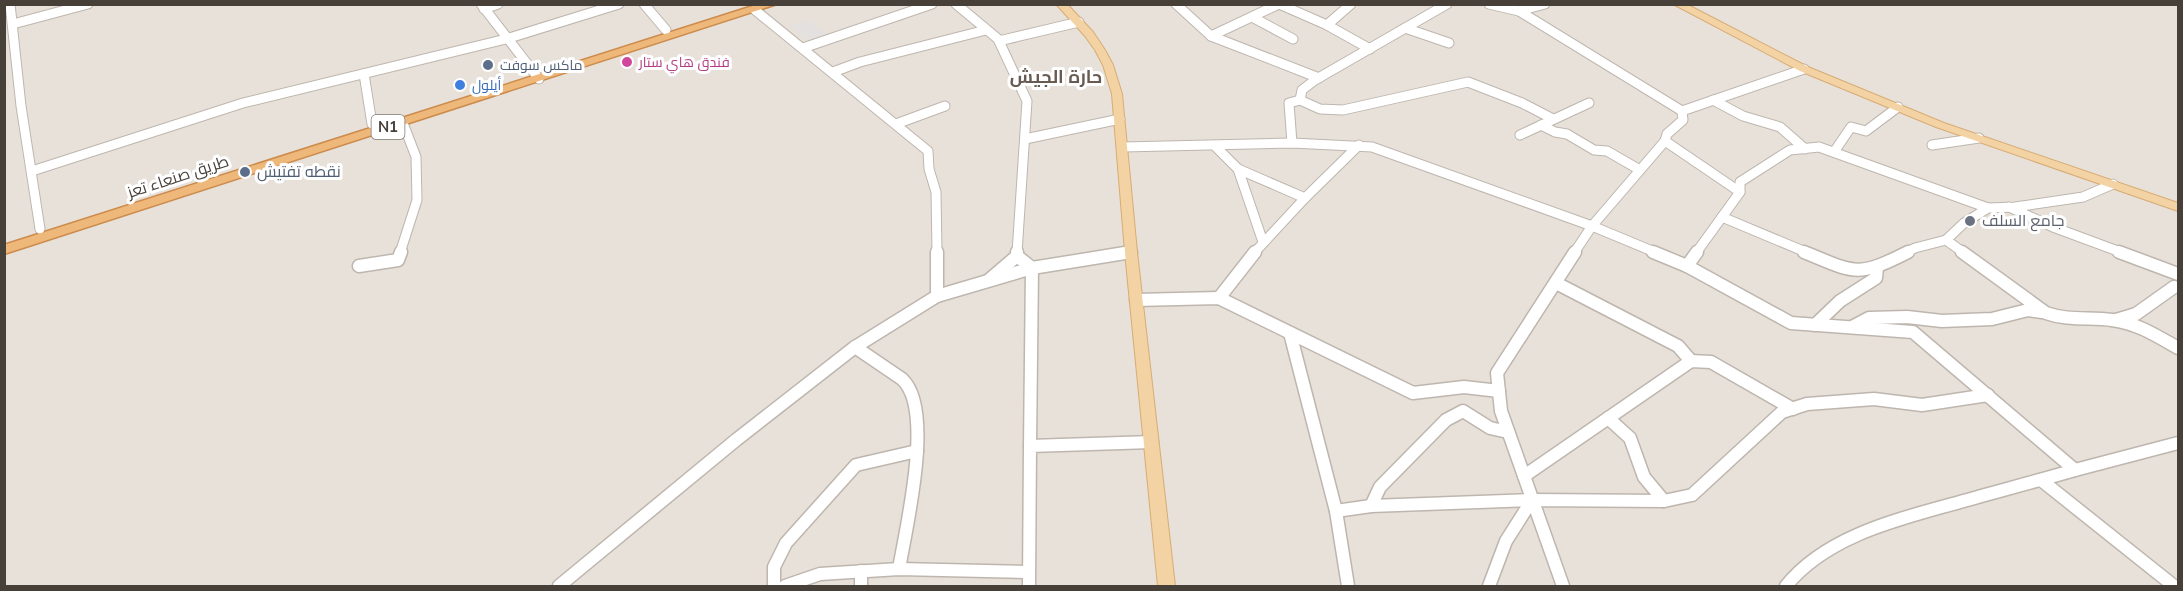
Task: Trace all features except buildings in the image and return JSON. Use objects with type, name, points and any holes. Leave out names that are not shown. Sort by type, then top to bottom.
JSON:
[{"type":"highway","name":"طريق صنعاء تعز","points":[[4,250],[403,123],[666,30],[750,7],[772,4]]},
{"type":"highway","name":"طريق صنعاء تعز","points":[[4,240],[372,124],[536,76],[750,7]]},
{"type":"main road","points":[[1061,4],[1095,42],[1114,80],[1123,147],[1131,252],[1167,586]]},
{"type":"main road","points":[[1678,4],[1804,69],[1979,138],[2178,207]]},
{"type":"main road","points":[[1689,4],[1804,64],[1900,103],[2178,200]]},
{"type":"street","points":[[10,4],[21,106],[40,229]]},
{"type":"street","points":[[13,24],[88,4]]},
{"type":"street","points":[[498,4],[483,7],[536,76]]},
{"type":"street","points":[[32,171],[243,103],[506,39],[619,4]]},
{"type":"street","points":[[644,4],[666,30]]},
{"type":"street","points":[[803,48],[932,4]]},
{"type":"street","points":[[956,4],[999,41],[1028,101],[1017,256],[990,279]]},
{"type":"street","points":[[1176,4],[1211,36],[1319,78]]},
{"type":"street","points":[[1211,36],[1251,17],[1266,7],[1279,4],[1327,25],[1370,49]]},
{"type":"street","points":[[1327,25],[1351,4]]},
{"type":"street","points":[[1300,100],[1302,90],[1319,78],[1447,4]]},
{"type":"street","points":[[1489,4],[1520,11],[1682,111]]},
{"type":"street","points":[[1505,4],[1518,8],[1532,8]]},
{"type":"street","points":[[1520,11],[1545,4]]},
{"type":"street","points":[[750,7],[928,151],[928,169],[936,192],[937,296]]},
{"type":"street","points":[[1251,17],[1293,39]]},
{"type":"street","points":[[999,41],[1079,22]]},
{"type":"street","points":[[1405,28],[1449,43]]},
{"type":"street","points":[[833,72],[986,30]]},
{"type":"street","points":[[1682,111],[1804,69]]},
{"type":"street","points":[[364,74],[372,124]]},
{"type":"street","points":[[1292,143],[1289,103],[1300,100],[1320,109],[1343,110],[1468,82],[1522,103],[1553,119]]},
{"type":"street","points":[[1713,100],[1743,116],[1780,127],[1805,149]]},
{"type":"street","points":[[1520,135],[1589,102]]},
{"type":"street","points":[[896,124],[945,106]]},
{"type":"street","points":[[1834,152],[1851,127],[1866,131],[1898,107]]},
{"type":"street","points":[[1563,586],[1501,411],[1497,373],[1592,226],[1665,141],[1667,134],[1683,120],[1682,111]]},
{"type":"street","points":[[1025,139],[1120,119]]},
{"type":"street","points":[[359,266],[398,260],[417,200],[416,157],[403,123]]},
{"type":"street","points":[[1541,125],[1555,132],[1568,134],[1594,150],[1607,151],[1640,170]]},
{"type":"street","points":[[1932,146],[1979,138]]},
{"type":"street","points":[[1665,141],[1740,192]]},
{"type":"street","points":[[1123,147],[1292,143],[1372,147],[1592,226],[1687,266],[1791,323],[1913,332],[2075,470]]},
{"type":"street","points":[[1219,298],[1263,242],[1359,145]]},
{"type":"street","points":[[1215,146],[1238,169],[1305,198]]},
{"type":"street","points":[[1687,266],[1740,192],[1740,182],[1764,164],[1790,150],[1819,147],[1988,208],[2083,197],[2113,184]]},
{"type":"street","points":[[1238,169],[1263,242]]},
{"type":"street","points":[[2009,207],[2053,227],[2178,274]]},
{"type":"street","points":[[1722,217],[1850,271],[1877,268],[1915,248],[1946,240],[1964,223],[1988,208]]},
{"type":"street","points":[[1946,240],[2056,318],[2116,320],[2137,327],[2178,348]]},
{"type":"street","points":[[559,586],[736,440],[855,347],[937,296],[1032,268],[1131,252]]},
{"type":"street","points":[[1017,256],[1032,268]]},
{"type":"street","points":[[785,586],[820,574],[898,569],[1028,579],[1032,268]]},
{"type":"street","points":[[1815,325],[1840,301],[1876,278],[1877,268]]},
{"type":"street","points":[[1556,283],[1678,346],[1691,362]]},
{"type":"street","points":[[2116,320],[2136,314],[2174,287]]},
{"type":"street","points":[[1136,300],[1219,298],[1413,393],[1464,387],[1499,391]]},
{"type":"street","points":[[1852,327],[1869,318],[1906,317],[1942,321],[1992,320],[2028,310],[2046,313]]},
{"type":"street","points":[[1290,333],[1336,511],[1348,586]]},
{"type":"street","points":[[855,347],[909,385],[917,405],[917,451],[898,569]]},
{"type":"street","points":[[1524,476],[1691,362],[1711,362],[1793,409]]},
{"type":"street","points":[[1336,511],[1371,506],[1532,500],[1664,501],[1692,495],[1782,412],[1807,404],[1874,399],[1922,405],[1988,395]]},
{"type":"street","points":[[1371,506],[1380,487],[1446,420],[1463,411],[1490,428],[1508,432]]},
{"type":"street","points":[[1608,418],[1630,438],[1644,477],[1664,501]]},
{"type":"street","points":[[1030,446],[1152,442]]},
{"type":"street","points":[[1786,586],[1799,570],[1851,537],[1915,515],[2178,443]]},
{"type":"street","points":[[774,586],[774,567],[786,543],[856,465],[917,451]]},
{"type":"street","points":[[2041,480],[2177,586]]},
{"type":"street","points":[[1489,586],[1509,532],[1518,516],[1532,500]]},
{"type":"street","points":[[861,571],[861,586]]},
{"type":"shaded area","points":[[5,5],[2178,5],[2178,586],[5,586]]},
{"type":"shaded area","points":[[808,20],[827,34],[809,40],[790,26]]},
{"type":"place","name":"فندق هاي ستار","points":[[627,62]]},
{"type":"place","name":"ماكس سوفت","points":[[488,65]]},
{"type":"place","name":"أيلول","points":[[460,85]]},
{"type":"place","name":"نقطه تفتيش","points":[[245,172]]},
{"type":"place","name":"جامع السلف","points":[[1970,221]]},
{"type":"district","name":"حارة الجيش","points":[[1056,77]]}]
